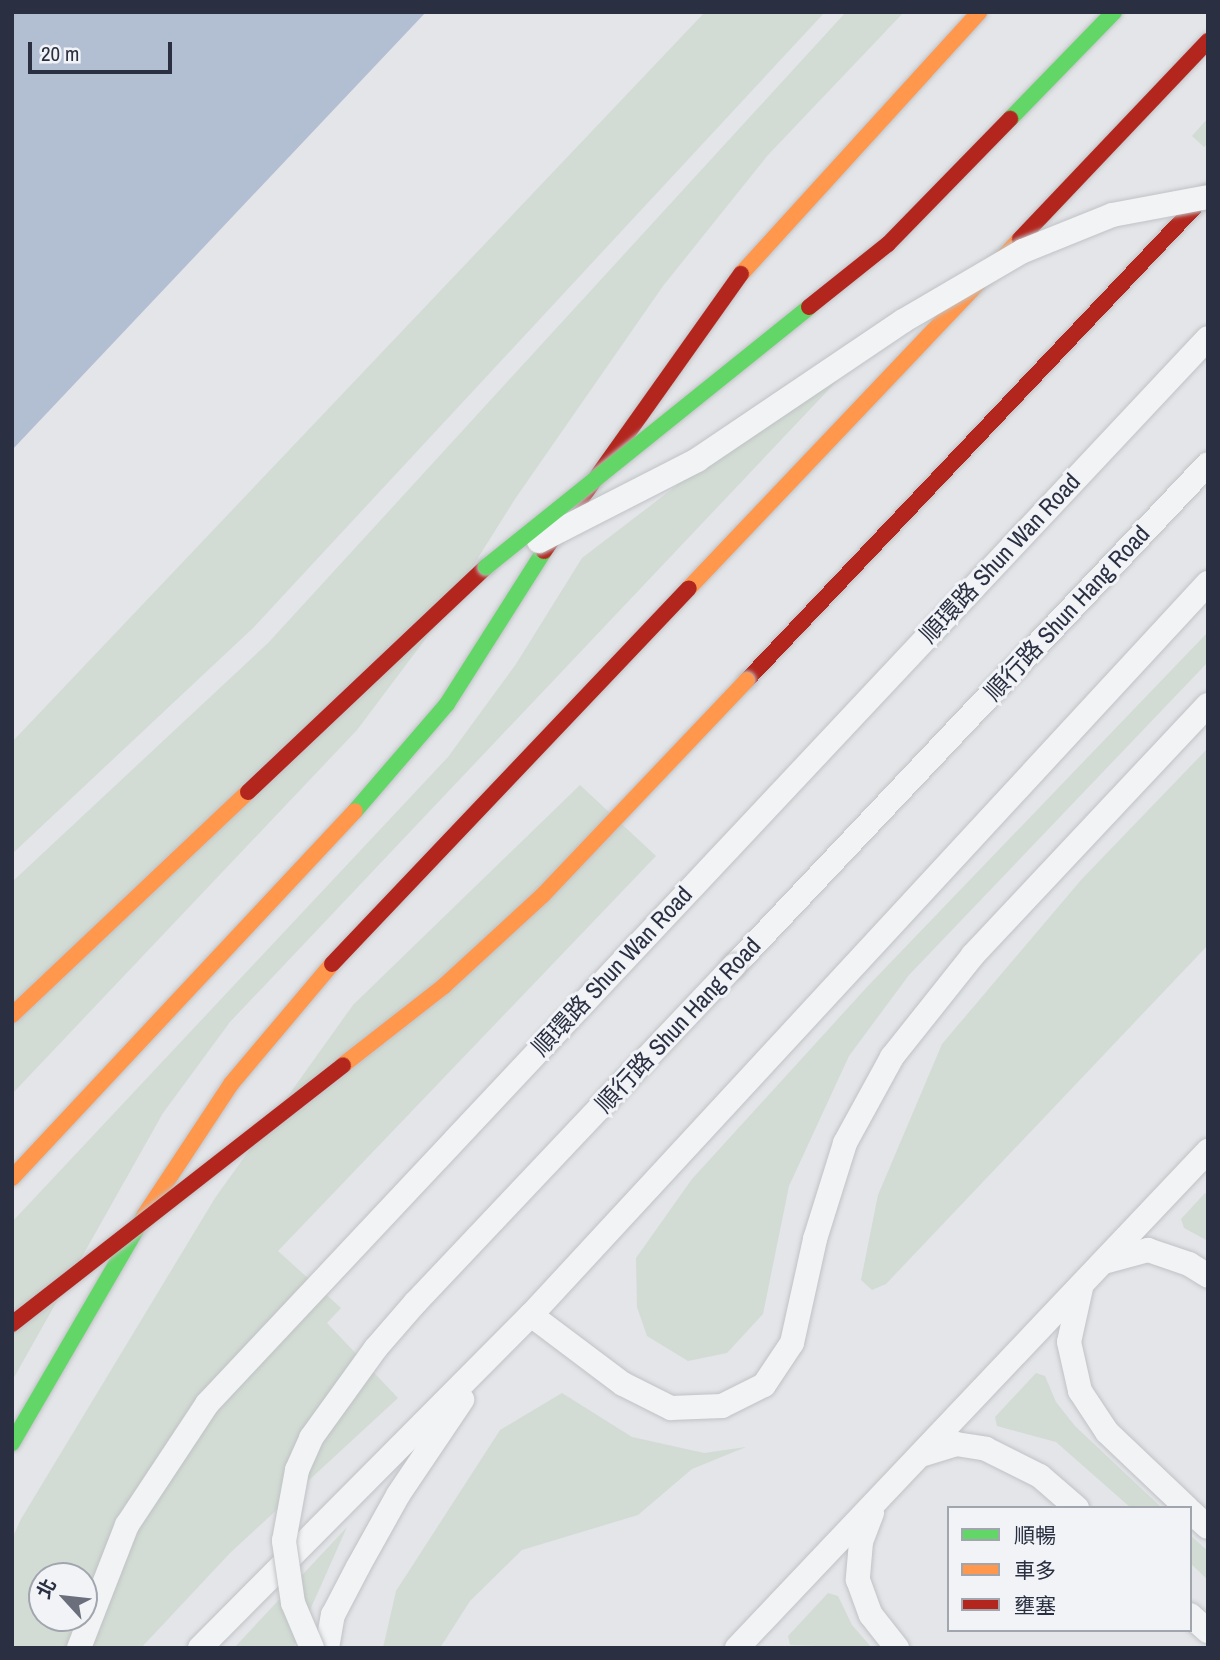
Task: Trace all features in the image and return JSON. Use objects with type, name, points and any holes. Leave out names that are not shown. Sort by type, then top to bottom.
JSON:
[{"type":"highway","points":[[12,1178],[374,791],[447,704],[567,514],[717,303],[778,228],[979,12]]},
{"type":"highway","points":[[12,1015],[486,567],[888,244],[1114,12]]},
{"type":"highway","points":[[12,1443],[111,1266],[231,1084],[324,973],[1208,41]]},
{"type":"highway","points":[[12,1324],[444,986],[543,895],[1208,195]]},
{"type":"lane","points":[[486,567],[697,460],[903,321],[1023,251],[1112,215],[1208,195]]},
{"type":"lane","name":"順環路 Shun Wan Road","points":[[79,1648],[127,1525],[177,1444],[242,1365],[1208,338]]},
{"type":"lane","name":"順行路 Shun Hang Road","points":[[312,1648],[293,1603],[284,1541],[294,1483],[311,1438],[376,1348],[416,1302],[1208,464]]},
{"type":"lane","points":[[200,1648],[531,1315],[1208,583]]},
{"type":"lane","points":[[531,1315],[623,1384],[671,1408],[722,1406],[764,1385],[792,1343],[815,1239],[845,1143],[892,1057],[973,955],[1208,705]]},
{"type":"lane","points":[[737,1648],[1208,1151]]},
{"type":"lane","points":[[1100,1264],[1148,1250],[1189,1264],[1208,1276]]},
{"type":"lane","points":[[1083,1282],[1069,1342],[1080,1391],[1107,1432],[1186,1506]]},
{"type":"lane","points":[[327,1648],[333,1615],[398,1495],[455,1410],[531,1315]]},
{"type":"lane","points":[[912,1462],[940,1446],[986,1449],[1040,1476],[1075,1506]]},
{"type":"lane","points":[[887,1489],[866,1524],[857,1560],[858,1580],[871,1615],[897,1648]]},
{"type":"lane","points":[[1192,1512],[1208,1527]]},
{"type":"lane","points":[[1192,1617],[1208,1631]]},
{"type":"shaded area","points":[[705,12],[825,12],[253,628],[12,854],[12,742]]},
{"type":"shaded area","points":[[846,12],[904,12],[768,155],[663,286],[515,499],[436,625],[357,730],[12,1094],[12,882],[269,642]]},
{"type":"shaded area","points":[[1208,118],[1208,144],[1204,147],[1192,136]]},
{"type":"shaded area","points":[[853,364],[230,1022],[163,1113],[12,1381],[12,1222],[448,757],[516,664],[582,558],[710,460]]},
{"type":"shaded area","points":[[1208,632],[1208,662],[909,975],[849,1056],[789,1186],[763,1314],[727,1353],[688,1361],[647,1336],[637,1307],[636,1258],[692,1179],[867,987]]},
{"type":"shaded area","points":[[1208,748],[1208,945],[886,1284],[872,1290],[861,1280],[878,1195],[942,1044],[1081,880]]},
{"type":"shaded area","points":[[580,785],[656,856],[278,1251],[341,1308],[327,1323],[398,1398],[230,1553],[141,1648],[12,1648],[12,1539],[21,1519],[215,1198],[353,1005]]},
{"type":"shaded area","points":[[1205,1193],[1208,1194],[1208,1241],[1184,1228],[1181,1219]]},
{"type":"shaded area","points":[[1036,1373],[1045,1376],[1056,1402],[1075,1426],[1160,1506],[1129,1506],[1056,1442],[997,1426],[995,1417]]},
{"type":"shaded area","points":[[562,1393],[632,1437],[704,1453],[746,1447],[692,1469],[638,1515],[522,1550],[470,1601],[440,1648],[383,1648],[396,1591],[500,1430]]},
{"type":"shaded area","points":[[347,1527],[293,1648],[234,1648]]},
{"type":"shaded area","points":[[1192,1537],[1208,1551],[1208,1580],[1192,1565]]},
{"type":"shaded area","points":[[828,1593],[838,1596],[852,1625],[872,1648],[790,1645],[788,1636]]},
{"type":"water","points":[[12,12],[426,12],[12,450]]},
{"type":"traffic: fast","points":[[1010,119],[1114,12]]},
{"type":"traffic: fast","points":[[486,567],[809,307]]},
{"type":"traffic: fast","points":[[355,811],[447,704],[544,551]]},
{"type":"traffic: fast","points":[[12,1443],[144,1216]]},
{"type":"traffic: slow","points":[[741,274],[979,12]]},
{"type":"traffic: slow","points":[[689,588],[1020,239]]},
{"type":"traffic: slow","points":[[343,1065],[444,986],[543,895],[747,680]]},
{"type":"traffic: slow","points":[[12,1015],[248,792]]},
{"type":"traffic: slow","points":[[12,1178],[355,811]]},
{"type":"traffic: slow","points":[[144,1216],[231,1084],[332,964]]},
{"type":"traffic: jam","points":[[1020,239],[1208,41]]},
{"type":"traffic: jam","points":[[809,307],[888,244],[1010,119]]},
{"type":"traffic: jam","points":[[747,680],[1208,193]]},
{"type":"traffic: jam","points":[[544,551],[741,274]]},
{"type":"traffic: jam","points":[[248,792],[486,567]]},
{"type":"traffic: jam","points":[[332,964],[689,588]]},
{"type":"traffic: jam","points":[[12,1324],[343,1065]]}]
